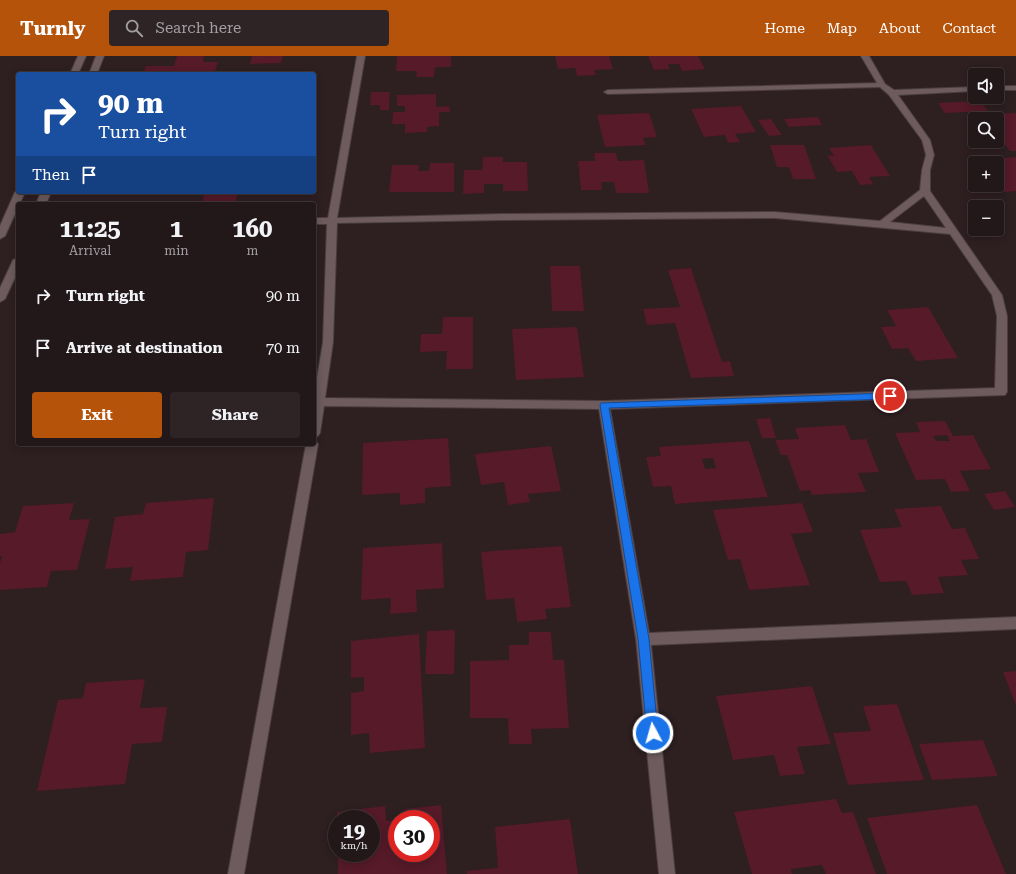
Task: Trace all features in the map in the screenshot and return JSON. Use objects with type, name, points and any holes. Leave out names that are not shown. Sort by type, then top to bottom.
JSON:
[{"type":"street","points":[[75,72],[82,56]]},
{"type":"street","points":[[94,72],[100,56]]},
{"type":"street","points":[[316,423],[328,342],[332,221],[361,56]]},
{"type":"street","points":[[320,402],[604,405],[1001,392],[1002,316],[997,296],[925,191],[926,170],[930,154],[926,140],[892,93],[882,84],[865,56]]},
{"type":"street","points":[[608,92],[882,84]]},
{"type":"street","points":[[1004,88],[1016,88]]},
{"type":"street","points":[[892,93],[968,89]]},
{"type":"street","points":[[882,224],[925,191]]},
{"type":"street","points":[[0,236],[19,194]]},
{"type":"street","points":[[0,210],[12,210]]},
{"type":"street","points":[[316,222],[775,215],[954,232]]},
{"type":"street","points":[[0,299],[16,264]]},
{"type":"street","points":[[604,405],[643,639],[667,874]]},
{"type":"street","points":[[236,874],[312,446]]},
{"type":"street","points":[[643,639],[1016,623]]},
{"type":"building","points":[[177,56],[204,56],[203,62],[218,62],[215,72],[144,72],[146,66],[174,66]]},
{"type":"building","points":[[252,56],[283,56],[281,63],[250,64]]},
{"type":"building","points":[[397,56],[451,56],[451,67],[435,67],[434,77],[416,77],[417,71],[396,71]]},
{"type":"building","points":[[555,56],[609,56],[613,69],[594,70],[596,75],[577,76],[575,68],[558,69]]},
{"type":"building","points":[[648,56],[698,56],[705,69],[682,71],[679,64],[668,64],[670,69],[654,70]]},
{"type":"building","points":[[371,92],[390,92],[389,110],[380,110],[380,105],[370,105]]},
{"type":"building","points":[[436,94],[436,107],[449,106],[450,112],[439,112],[439,126],[427,127],[427,132],[405,133],[405,124],[392,124],[393,112],[405,112],[405,106],[397,106],[397,95]]},
{"type":"building","points":[[968,102],[968,104],[982,104],[988,111],[945,113],[938,103]]},
{"type":"building","points":[[741,106],[756,132],[735,134],[740,142],[728,143],[725,135],[704,137],[691,109]]},
{"type":"building","points":[[649,113],[657,137],[643,138],[646,145],[605,147],[597,115]]},
{"type":"building","points":[[1004,113],[1016,113],[1016,151],[1010,151],[1004,143]]},
{"type":"building","points":[[818,117],[822,125],[789,127],[784,119]]},
{"type":"building","points":[[771,119],[782,135],[769,136],[758,120]]},
{"type":"building","points":[[770,145],[804,145],[816,179],[793,179],[789,167],[777,167]]},
{"type":"building","points":[[871,145],[890,176],[869,177],[873,184],[860,185],[852,171],[837,172],[827,155],[834,156],[829,148]]},
{"type":"building","points":[[594,153],[616,153],[618,161],[644,160],[649,193],[616,193],[614,182],[601,182],[602,190],[581,190],[578,161],[595,161]]},
{"type":"building","points":[[483,157],[503,157],[503,162],[527,162],[528,191],[503,191],[503,184],[484,184],[484,193],[463,194],[464,170],[482,170]]},
{"type":"building","points":[[1016,157],[1016,191],[1005,192],[1004,191],[1004,158]]},
{"type":"building","points":[[430,163],[454,163],[454,192],[389,192],[392,165],[419,165],[418,171],[429,171]]},
{"type":"building","points":[[204,194],[238,194],[236,202],[202,202]]},
{"type":"building","points":[[550,266],[580,266],[584,311],[552,311]]},
{"type":"building","points":[[691,268],[722,362],[730,361],[734,376],[691,378],[675,323],[647,325],[643,309],[680,307],[668,270]]},
{"type":"building","points":[[928,307],[958,358],[916,361],[908,348],[892,349],[881,327],[896,326],[887,310]]},
{"type":"building","points":[[443,317],[473,317],[473,369],[446,369],[447,351],[420,352],[421,334],[442,334]]},
{"type":"building","points":[[577,327],[584,377],[516,380],[512,329]]},
{"type":"building","points":[[770,418],[776,438],[762,438],[756,419]]},
{"type":"building","points":[[945,421],[953,436],[973,435],[991,469],[960,471],[970,491],[951,492],[945,479],[916,480],[895,433],[920,432],[916,422]],"holes":[[[947,435],[950,441],[936,441],[933,436]]]},
{"type":"building","points":[[845,425],[851,440],[866,439],[879,472],[858,473],[866,492],[812,495],[810,490],[800,491],[787,455],[781,455],[775,440],[799,439],[795,428]]},
{"type":"building","points":[[448,438],[451,486],[425,488],[425,503],[400,505],[400,493],[362,495],[363,443]]},
{"type":"building","points":[[749,441],[768,497],[675,504],[671,486],[653,487],[646,457],[661,456],[659,447]],"holes":[[[713,458],[716,468],[705,469],[702,459]]]},
{"type":"building","points":[[551,446],[561,491],[528,494],[530,502],[508,505],[504,482],[481,485],[475,454]]},
{"type":"building","points":[[1005,491],[1015,507],[994,510],[984,494]]},
{"type":"building","points":[[214,498],[208,550],[186,552],[183,577],[130,581],[133,567],[105,569],[115,517],[143,514],[146,503]]},
{"type":"building","points":[[74,503],[69,520],[90,519],[77,570],[51,571],[47,587],[0,590],[0,563],[2,556],[0,556],[0,534],[15,532],[23,506]]},
{"type":"building","points":[[802,503],[813,532],[791,534],[810,585],[749,590],[740,559],[728,560],[713,510]]},
{"type":"building","points":[[941,506],[952,529],[965,528],[979,559],[961,560],[968,575],[938,577],[944,593],[912,595],[906,581],[880,582],[860,530],[902,527],[894,509]]},
{"type":"building","points":[[442,543],[444,588],[416,590],[417,612],[390,614],[391,598],[361,600],[363,548]]},
{"type":"building","points":[[562,546],[571,607],[545,609],[547,619],[517,622],[514,598],[486,600],[481,552]]},
{"type":"building","points":[[455,630],[454,674],[425,674],[427,631]]},
{"type":"building","points":[[529,632],[551,632],[553,660],[564,660],[569,728],[531,729],[532,744],[509,744],[508,718],[470,718],[470,661],[509,660],[509,645],[529,645]]},
{"type":"building","points":[[419,634],[425,748],[370,753],[369,733],[351,735],[351,693],[364,691],[364,677],[351,678],[351,641]]},
{"type":"building","points":[[1016,671],[1016,705],[1003,672]]},
{"type":"building","points":[[145,679],[140,708],[167,707],[162,742],[132,744],[125,784],[37,791],[58,700],[83,698],[86,683]]},
{"type":"building","points":[[812,686],[831,744],[797,747],[805,774],[780,776],[774,755],[733,760],[716,696]]},
{"type":"building","points":[[897,704],[924,780],[848,785],[833,733],[871,731],[863,706]]},
{"type":"building","points":[[983,740],[998,776],[932,780],[919,744]]},
{"type":"building","points":[[836,799],[842,813],[853,812],[876,874],[826,874],[822,865],[791,869],[792,874],[752,874],[734,812]]},
{"type":"building","points":[[441,805],[447,874],[338,874],[338,862],[380,862],[380,810],[353,810],[385,806],[386,821],[388,821],[388,862],[440,862],[440,810],[405,809]]},
{"type":"building","points":[[977,805],[1006,874],[887,874],[867,818]]},
{"type":"building","points":[[570,819],[578,874],[467,874],[466,871],[498,868],[495,827]]},
{"type":"route","points":[[653,733],[643,639],[604,405],[890,396]]}]
